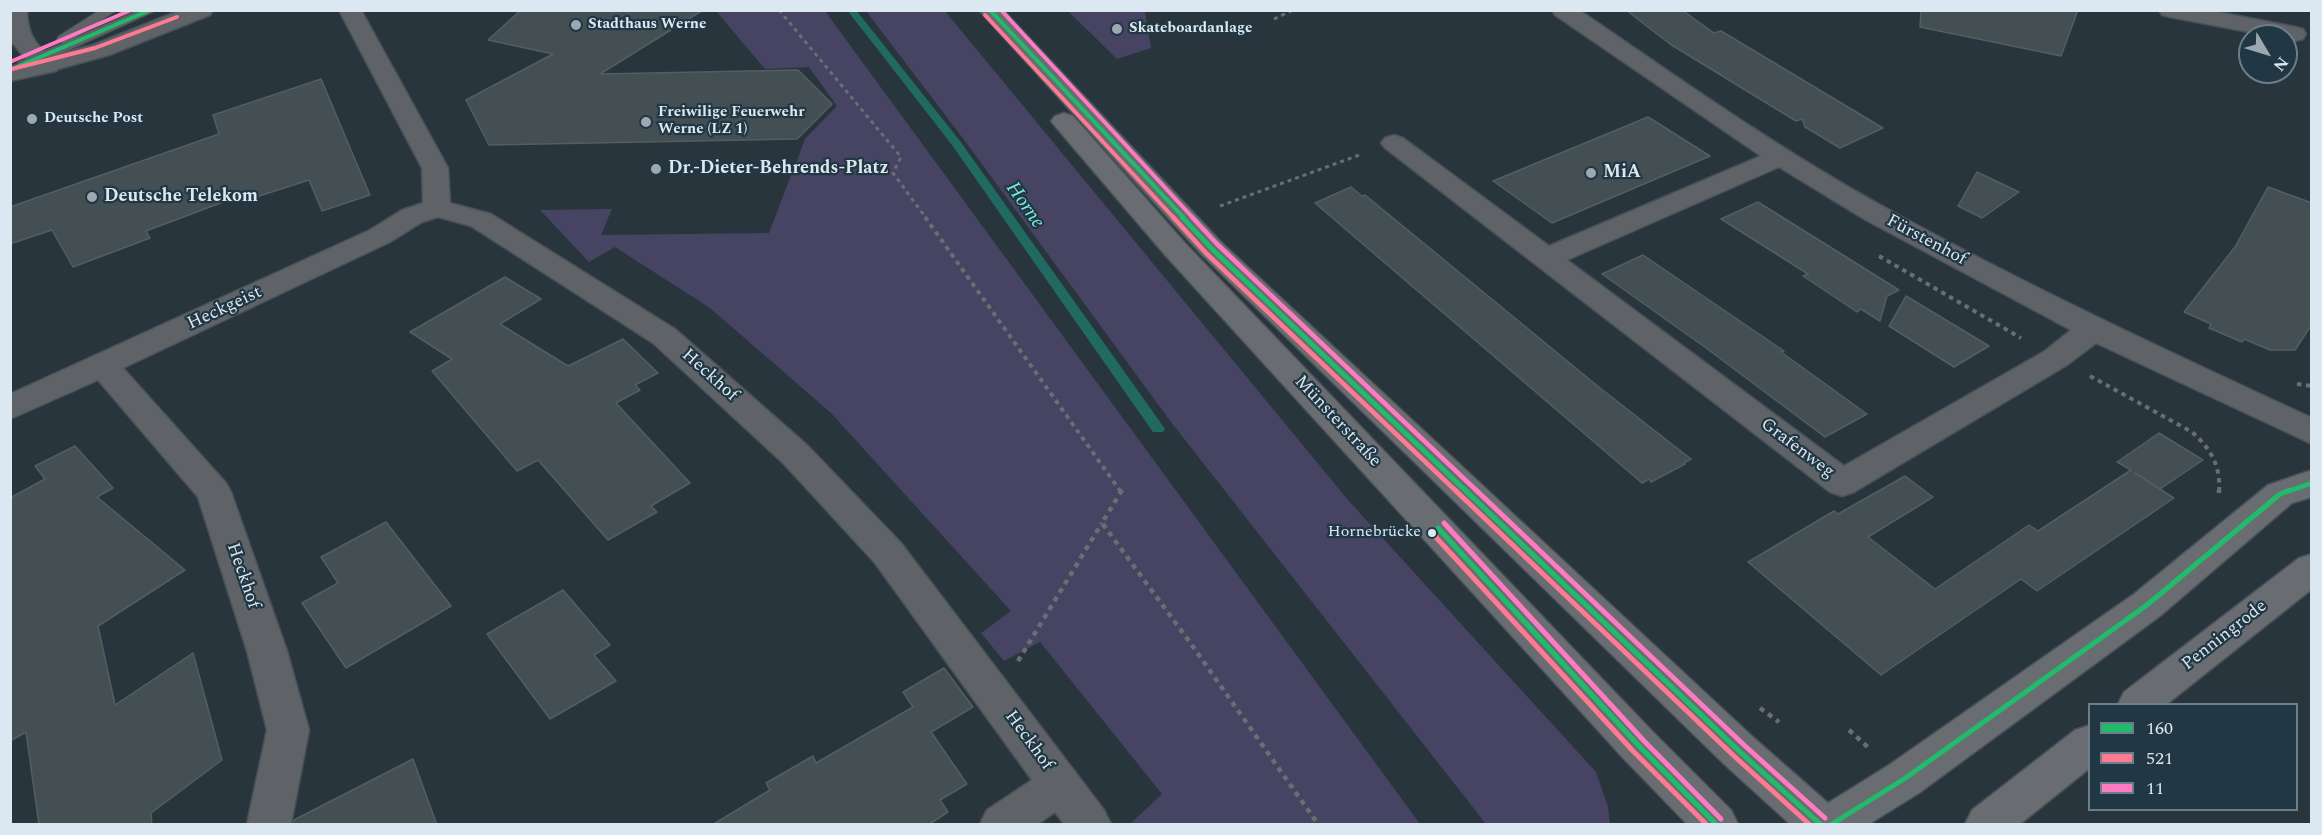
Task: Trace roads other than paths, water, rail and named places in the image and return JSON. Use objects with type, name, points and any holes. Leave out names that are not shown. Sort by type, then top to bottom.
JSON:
[{"type":"main road","name":"Münsterstraße","points":[[968,10],[1175,249],[1716,825]]},
{"type":"main road","name":"Münsterstraße","points":[[990,10],[1212,249],[1820,825]]},
{"type":"main road","points":[[1832,825],[1904,779],[2147,605],[2280,494],[2312,483]]},
{"type":"main road","name":"Penningrode","points":[[2141,703],[2312,568]]},
{"type":"main road","points":[[1987,825],[2088,745]]},
{"type":"street","points":[[16,10],[15,20],[21,41],[44,58]]},
{"type":"street","points":[[10,72],[174,10]]},
{"type":"street","points":[[10,62],[44,58],[138,37],[202,10]]},
{"type":"street","points":[[350,10],[435,168],[437,208]]},
{"type":"street","points":[[2170,10],[2243,24]]},
{"type":"street","name":"Fürstenhof","points":[[1568,11],[1780,157],[1874,213],[2092,329],[2312,432]]},
{"type":"street","name":"Grafenweg","points":[[1394,143],[1842,483],[2056,358],[2092,329]]},
{"type":"street","points":[[1547,258],[1780,157]]},
{"type":"street","name":"Heckgeist","points":[[10,408],[380,236],[412,216],[437,208]]},
{"type":"street","name":"Heckhof","points":[[437,208],[481,220],[664,336],[796,455],[880,545],[996,696],[1089,825]]},
{"type":"street","name":"Heckhof","points":[[104,366],[214,492],[267,651],[288,730],[269,825]]},
{"type":"street","name":"Heckhof","points":[[1002,825],[1060,785]]},
{"type":"lane","points":[[44,58],[63,40],[90,21],[111,10]]},
{"type":"lane","points":[[44,58],[151,10]]},
{"type":"waterway","name":"Horne","points":[[851,10],[956,143],[1158,429]]},
{"type":"place","name":"Stadthaus Werne","points":[[576,25]]},
{"type":"place","name":"Skateboardanlage","points":[[1117,29]]},
{"type":"place","name":"Deutsche Post","points":[[32,119]]},
{"type":"place","name":"Freiwilige Feuerwehr Werne (LZ 1)","points":[[646,122]]},
{"type":"place","name":"Dr.-Dieter-Behrends-Platz","points":[[656,169]]},
{"type":"place","name":"MiA","points":[[1591,173]]},
{"type":"place","name":"Deutsche Telekom","points":[[92,197]]},
{"type":"place","name":"Hornebrücke","points":[[1432,533]]}]
